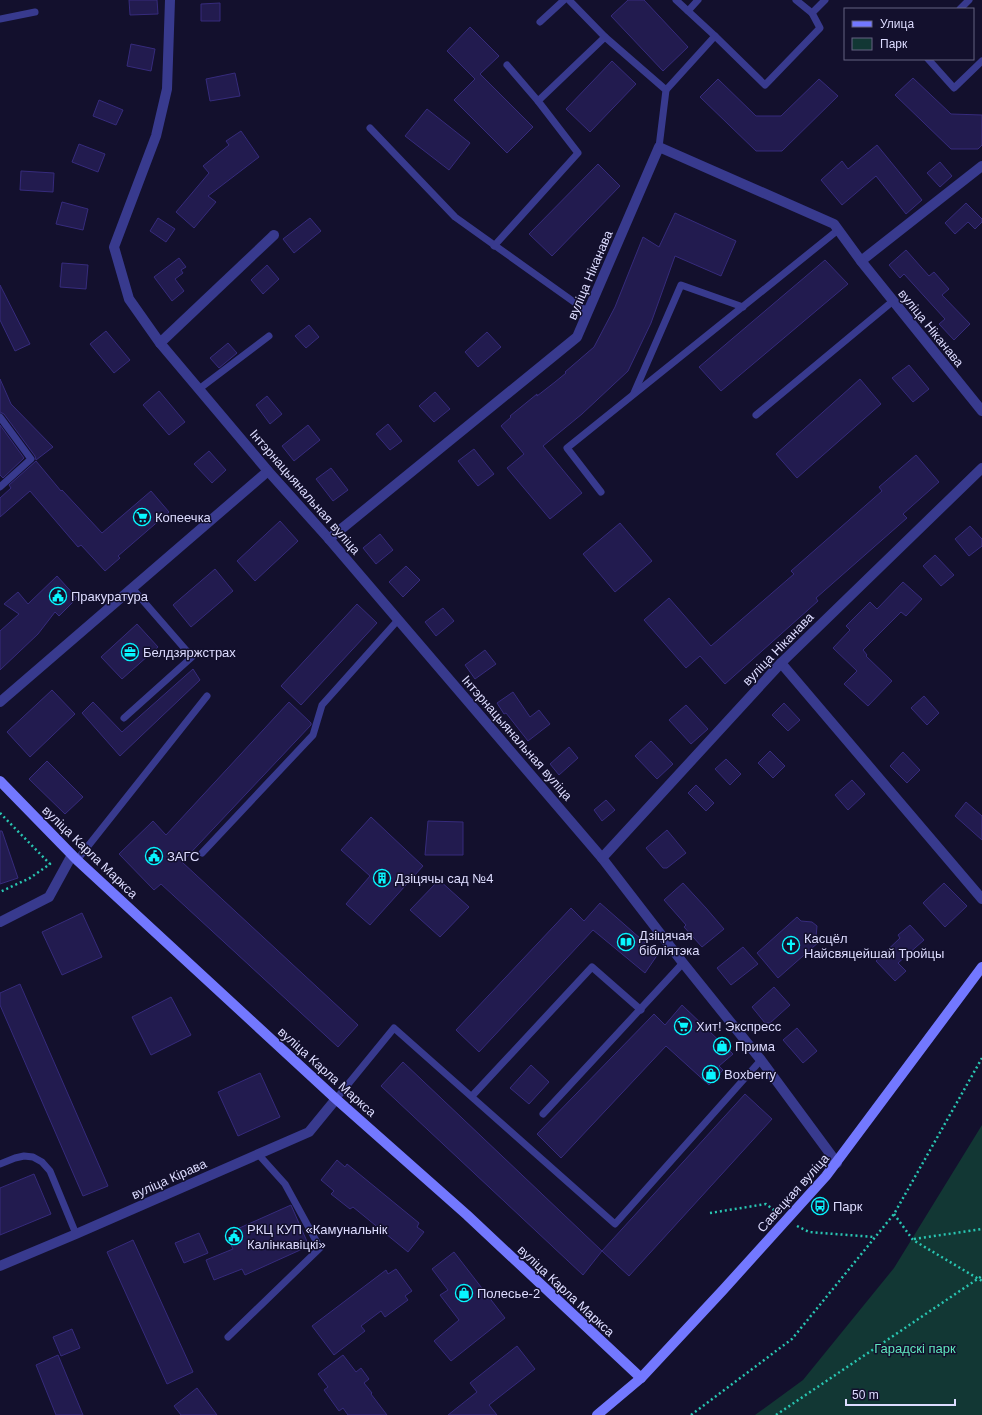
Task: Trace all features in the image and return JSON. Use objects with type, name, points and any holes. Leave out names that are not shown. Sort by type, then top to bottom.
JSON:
[{"type":"main road","name":"вуліца Карла Маркса","points":[[0,781],[74,857],[336,1099],[467,1215],[641,1378]]},
{"type":"main road","name":"Савецкая вуліца","points":[[597,1415],[641,1378],[723,1290],[837,1163],[982,967]]},
{"type":"street","name":"Інтэрнацыянальная вуліца","points":[[170,0],[167,89],[156,136],[114,247],[129,299],[160,343],[268,471],[329,539],[602,858],[683,963],[761,1060],[837,1163]]},
{"type":"street","name":"вуліца Ніканава","points":[[329,539],[578,337],[658,147],[834,224],[861,261],[982,411]]},
{"type":"street","points":[[861,261],[982,166]]},
{"type":"street","points":[[160,343],[274,235]]},
{"type":"street","name":"вуліца Ніканава","points":[[602,858],[781,663],[982,468]]},
{"type":"street","points":[[0,702],[268,471]]},
{"type":"street","points":[[781,663],[982,899]]},
{"type":"street","points":[[2,921],[49,897],[74,857]]},
{"type":"street","name":"вуліца Кірава","points":[[0,1266],[309,1132],[336,1099]]},
{"type":"lane","points":[[540,22],[564,0]]},
{"type":"lane","points":[[570,0],[606,37],[666,90]]},
{"type":"lane","points":[[676,0],[765,85],[820,28],[812,13],[796,0]]},
{"type":"lane","points":[[688,11],[698,0]]},
{"type":"lane","points":[[812,13],[826,0]]},
{"type":"lane","points":[[961,8],[969,0]]},
{"type":"lane","points":[[0,19],[35,12]]},
{"type":"lane","points":[[658,147],[666,90],[715,36]]},
{"type":"lane","points":[[538,102],[606,37]]},
{"type":"lane","points":[[929,60],[954,88],[982,61]]},
{"type":"lane","points":[[494,246],[578,154],[507,65]]},
{"type":"lane","points":[[370,128],[455,218],[588,312]]},
{"type":"lane","points":[[601,492],[567,448],[838,230]]},
{"type":"lane","points":[[634,394],[681,285],[743,306]]},
{"type":"lane","points":[[756,415],[893,301]]},
{"type":"lane","points":[[199,389],[269,336]]},
{"type":"lane","points":[[0,417],[31,459],[1,486]]},
{"type":"lane","points":[[124,718],[192,657],[132,588]]},
{"type":"lane","points":[[202,853],[313,735],[322,706],[398,620]]},
{"type":"lane","points":[[74,857],[207,696]]},
{"type":"lane","points":[[543,1114],[683,963]]},
{"type":"lane","points":[[472,1096],[592,967],[641,1010]]},
{"type":"lane","points":[[336,1099],[394,1028],[615,1224],[761,1060]]},
{"type":"lane","points":[[228,1337],[320,1248],[285,1184],[258,1154]]},
{"type":"lane","points":[[0,1164],[24,1156],[32,1157],[42,1162],[50,1171],[76,1234]]},
{"type":"path","points":[[0,813],[50,864],[30,878],[0,892]]},
{"type":"path","points":[[691,1415],[792,1339],[894,1214],[982,1058]]},
{"type":"path","points":[[894,1214],[914,1240],[980,1280]]},
{"type":"path","points":[[914,1240],[982,1229]]},
{"type":"path","points":[[776,1415],[980,1280],[982,1276]]},
{"type":"green space","name":"Гарадскі парк","points":[[982,1125],[982,1415],[755,1415],[803,1380],[894,1268]]},
{"type":"building","points":[[129,0],[157,0],[158,14],[130,15]]},
{"type":"building","points":[[628,0],[644,0],[688,47],[663,71],[611,16]]},
{"type":"building","points":[[220,3],[220,21],[201,21],[201,4]]},
{"type":"building","points":[[470,27],[499,56],[480,74],[533,127],[507,153],[454,100],[475,79],[447,51]]},
{"type":"building","points":[[131,44],[155,49],[151,71],[127,66]]},
{"type":"building","points":[[612,61],[636,84],[590,132],[566,109]]},
{"type":"building","points":[[235,73],[240,96],[210,101],[206,79]]},
{"type":"building","points":[[913,78],[951,114],[982,115],[982,145],[978,149],[951,149],[895,95]]},
{"type":"building","points":[[718,79],[756,116],[781,116],[819,79],[838,96],[782,151],[756,151],[700,97]]},
{"type":"building","points":[[99,100],[123,110],[116,125],[93,116]]},
{"type":"building","points":[[427,109],[470,143],[449,170],[405,136]]},
{"type":"building","points":[[241,131],[259,157],[208,196],[216,202],[194,228],[176,212],[209,173],[203,166],[229,145],[226,141]]},
{"type":"building","points":[[79,144],[105,154],[98,172],[72,162]]},
{"type":"building","points":[[877,145],[922,200],[906,214],[876,176],[842,205],[821,180],[842,161],[848,169]]},
{"type":"building","points":[[940,162],[952,176],[940,187],[927,173]]},
{"type":"building","points":[[598,164],[620,186],[552,256],[529,234]]},
{"type":"building","points":[[21,171],[54,173],[53,192],[20,190]]},
{"type":"building","points":[[62,202],[88,209],[83,230],[56,224]]},
{"type":"building","points":[[966,203],[982,219],[982,222],[975,229],[968,222],[955,234],[945,223]]},
{"type":"building","points":[[675,213],[736,241],[721,276],[675,256],[651,323],[628,371],[582,414],[543,446],[582,493],[550,519],[507,468],[524,454],[501,426],[511,417],[510,416],[566,373],[565,372],[594,347],[615,307],[643,237],[659,247]]},
{"type":"building","points":[[158,218],[175,229],[166,242],[150,231]]},
{"type":"building","points":[[310,218],[321,231],[294,253],[283,239]]},
{"type":"building","points":[[906,250],[929,276],[934,272],[949,289],[942,295],[970,324],[954,340],[939,324],[945,319],[904,274],[900,278],[889,265]]},
{"type":"building","points":[[179,258],[186,267],[181,270],[183,273],[175,279],[184,291],[172,301],[154,277]]},
{"type":"building","points":[[825,260],[848,284],[721,391],[699,367]]},
{"type":"building","points":[[62,263],[88,265],[86,289],[60,287]]},
{"type":"building","points":[[267,265],[279,279],[263,294],[251,280]]},
{"type":"building","points":[[0,285],[30,344],[15,351],[0,320]]},
{"type":"building","points":[[309,325],[319,337],[306,348],[295,336]]},
{"type":"building","points":[[106,331],[130,360],[114,373],[90,344]]},
{"type":"building","points":[[487,332],[501,347],[478,367],[465,352]]},
{"type":"building","points":[[228,343],[237,353],[219,368],[210,358]]},
{"type":"building","points":[[909,365],[929,389],[913,402],[892,378]]},
{"type":"building","points":[[0,379],[11,404],[53,447],[36,460],[35,456],[4,414],[0,412]]},
{"type":"building","points":[[860,379],[881,404],[797,478],[776,454]]},
{"type":"building","points":[[159,391],[185,422],[169,435],[143,405]]},
{"type":"building","points":[[435,392],[450,409],[434,422],[419,406]]},
{"type":"building","points":[[267,396],[282,414],[270,424],[256,405]]},
{"type":"building","points":[[388,424],[402,441],[390,450],[376,434]]},
{"type":"building","points":[[0,425],[24,458],[3,478],[0,475]]},
{"type":"building","points":[[308,425],[320,440],[294,461],[282,446]]},
{"type":"building","points":[[474,449],[494,474],[478,486],[458,461]]},
{"type":"building","points":[[209,451],[226,470],[212,483],[194,464]]},
{"type":"building","points":[[916,455],[939,482],[903,514],[907,518],[816,598],[818,601],[725,684],[700,656],[686,668],[644,620],[669,598],[711,646],[794,574],[791,571],[882,491],[879,487]]},
{"type":"building","points":[[36,461],[61,491],[62,490],[102,533],[151,491],[169,512],[118,556],[120,558],[105,571],[81,545],[78,547],[30,491],[0,517],[0,498],[11,488],[9,485]]},
{"type":"building","points":[[331,468],[348,490],[333,501],[316,479]]},
{"type":"building","points":[[280,521],[298,541],[255,581],[237,561]]},
{"type":"building","points":[[620,523],[652,561],[615,592],[583,554]]},
{"type":"building","points":[[970,526],[982,539],[982,546],[969,556],[955,539]]},
{"type":"building","points":[[380,534],[393,550],[376,564],[363,548]]},
{"type":"building","points":[[935,555],[954,575],[941,586],[923,566]]},
{"type":"building","points":[[406,566],[420,580],[403,597],[389,582]]},
{"type":"building","points":[[215,569],[233,591],[191,627],[173,605]]},
{"type":"building","points":[[57,576],[77,598],[59,616],[55,612],[38,634],[0,670],[0,631],[19,614],[4,604],[18,592],[28,604]]},
{"type":"building","points":[[903,582],[922,599],[906,616],[901,612],[863,650],[867,655],[866,656],[892,681],[868,706],[844,684],[857,671],[833,648],[850,630],[846,626],[870,602],[877,609]]},
{"type":"building","points":[[357,604],[377,623],[301,705],[281,686]]},
{"type":"building","points":[[443,608],[454,621],[436,636],[425,622]]},
{"type":"building","name":"Белдзяржстрах","points":[[137,624],[158,647],[122,679],[101,657]]},
{"type":"building","points":[[485,650],[496,664],[475,679],[465,665]]},
{"type":"building","points":[[193,669],[200,680],[120,756],[82,713],[93,702],[122,732]]},
{"type":"building","points":[[52,690],[75,714],[30,757],[7,732]]},
{"type":"building","points":[[513,692],[530,717],[539,710],[550,724],[528,741],[506,713],[504,714],[497,703]]},
{"type":"building","points":[[924,696],[939,713],[927,725],[911,708]]},
{"type":"building","points":[[289,702],[311,723],[311,725],[182,862],[358,1025],[338,1047],[161,884],[154,890],[119,854],[153,821],[166,835]]},
{"type":"building","points":[[784,703],[800,720],[788,731],[772,715]]},
{"type":"building","points":[[686,705],[708,729],[691,744],[669,720]]},
{"type":"building","points":[[651,741],[673,764],[657,779],[635,756]]},
{"type":"building","points":[[569,747],[578,758],[559,775],[550,764]]},
{"type":"building","points":[[770,751],[785,766],[773,778],[758,763]]},
{"type":"building","points":[[903,752],[920,770],[907,783],[890,766]]},
{"type":"building","points":[[726,759],[741,774],[730,785],[715,769]]},
{"type":"building","points":[[47,761],[83,797],[65,814],[29,779]]},
{"type":"building","points":[[852,780],[865,794],[848,810],[835,795]]},
{"type":"building","points":[[696,785],[714,803],[706,811],[688,793]]},
{"type":"building","points":[[606,800],[615,810],[602,821],[594,810]]},
{"type":"building","points":[[966,802],[982,816],[982,840],[955,816]]},
{"type":"building","points":[[371,817],[423,866],[370,925],[346,904],[370,876],[341,850]]},
{"type":"building","points":[[428,821],[463,822],[463,855],[425,855]]},
{"type":"building","points":[[667,830],[686,853],[667,868],[663,868],[646,848]]},
{"type":"building","points":[[0,831],[2,831],[18,878],[0,884]]},
{"type":"building","points":[[439,880],[469,907],[440,937],[410,910]]},
{"type":"building","points":[[683,883],[724,929],[702,947],[684,927],[686,925],[664,900]]},
{"type":"building","points":[[944,883],[967,906],[945,927],[923,903]]},
{"type":"building","points":[[600,903],[658,954],[645,973],[593,930],[479,1052],[456,1030],[571,908],[584,921]]},
{"type":"building","points":[[82,913],[102,957],[62,975],[42,932]]},
{"type":"building","name":"Касцёл Найсвяцейшай Тройцы","points":[[797,917],[801,921],[812,922],[817,926],[816,937],[820,941],[778,978],[757,953]]},
{"type":"building","points":[[910,925],[924,940],[898,963],[906,971],[895,981],[876,961],[900,938],[898,935]]},
{"type":"building","points":[[743,947],[758,964],[731,985],[717,968]]},
{"type":"building","points":[[20,984],[108,1186],[83,1196],[0,1005],[0,993]]},
{"type":"building","points":[[774,987],[790,1005],[770,1023],[765,1023],[752,1007]]},
{"type":"building","points":[[171,997],[191,1035],[151,1055],[132,1017]]},
{"type":"building","points":[[682,1005],[733,1054],[719,1066],[723,1070],[709,1085],[666,1046],[561,1158],[537,1134],[654,1014],[665,1025]]},
{"type":"building","points":[[797,1028],[817,1051],[803,1063],[783,1040]]},
{"type":"building","points":[[403,1062],[602,1251],[583,1275],[381,1086]]},
{"type":"building","points":[[531,1065],[549,1082],[529,1104],[510,1088]]},
{"type":"building","points":[[260,1073],[280,1117],[238,1136],[218,1092]]},
{"type":"building","points":[[745,1094],[772,1119],[629,1276],[602,1251]]},
{"type":"building","points":[[337,1160],[345,1167],[347,1164],[419,1223],[417,1227],[424,1232],[408,1252],[353,1207],[350,1209],[331,1194],[334,1191],[321,1180]]},
{"type":"building","points":[[34,1174],[51,1214],[0,1235],[0,1188]]},
{"type":"building","points":[[291,1205],[309,1246],[245,1275],[242,1269],[214,1280],[206,1260],[233,1249],[226,1234]]},
{"type":"building","points":[[199,1233],[208,1253],[184,1263],[175,1243]]},
{"type":"building","points":[[133,1240],[193,1372],[167,1384],[107,1252]]},
{"type":"building","name":"Полесье-2","points":[[454,1252],[505,1318],[451,1361],[434,1341],[459,1320],[440,1295],[448,1290],[432,1269]]},
{"type":"building","points":[[396,1269],[412,1291],[405,1296],[408,1300],[385,1317],[381,1311],[361,1326],[365,1331],[334,1355],[312,1326],[386,1270],[388,1274]]},
{"type":"building","points":[[72,1329],[80,1348],[61,1356],[53,1337]]},
{"type":"building","points":[[517,1346],[535,1369],[489,1405],[497,1415],[448,1415],[477,1392],[470,1383]]},
{"type":"building","points":[[58,1355],[83,1415],[56,1415],[36,1365]]},
{"type":"building","points":[[343,1355],[356,1372],[361,1368],[369,1379],[364,1383],[387,1415],[348,1415],[343,1408],[339,1411],[324,1390],[328,1387],[318,1374]]},
{"type":"building","points":[[197,1388],[217,1415],[181,1415],[174,1406]]},
{"type":"place","name":"Копеечка","points":[[142,517]]},
{"type":"place","name":"Пракуратура","points":[[58,596]]},
{"type":"place","name":"Белдзяржстрах","points":[[130,652]]},
{"type":"place","name":"ЗАГС","points":[[154,856]]},
{"type":"place","name":"Дзіцячы сад №4","points":[[382,878]]},
{"type":"place","name":"Дзіцячая бібліятэка","points":[[626,942]]},
{"type":"place","name":"Касцёл Найсвяцейшай Тройцы","points":[[791,945]]},
{"type":"place","name":"Хит! Экспресс","points":[[683,1026]]},
{"type":"place","name":"Прима","points":[[722,1046]]},
{"type":"place","name":"Boxberry","points":[[711,1074]]},
{"type":"place","name":"Парк","points":[[820,1206]]},
{"type":"place","name":"РКЦ КУП «Камунальнік Калінкавіцкі»","points":[[234,1236]]},
{"type":"place","name":"Полесье-2","points":[[464,1293]]}]
